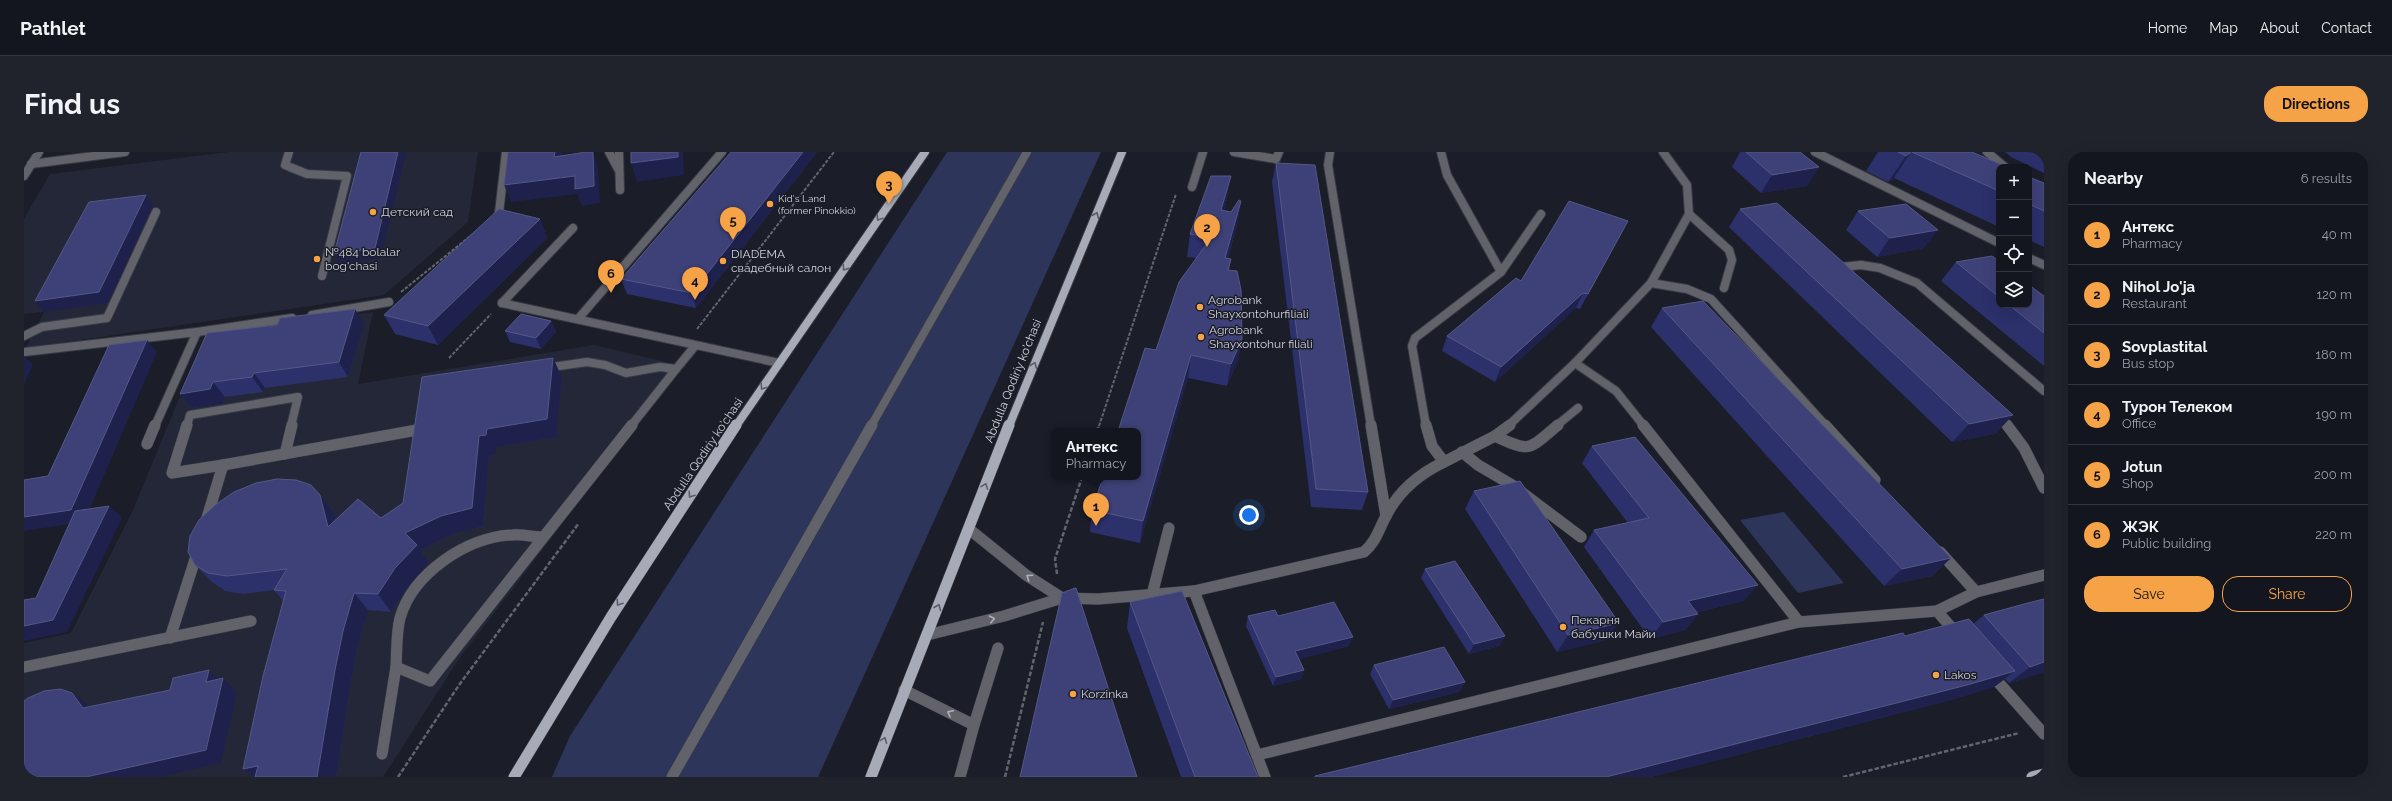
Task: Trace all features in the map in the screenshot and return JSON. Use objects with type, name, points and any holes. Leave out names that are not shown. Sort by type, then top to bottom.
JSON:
[{"type":"main road","name":"Abdulla Qodiriy ko'chasi","points":[[514,777],[605,623],[779,364],[925,152]]},
{"type":"main road","name":"Abdulla Qodiriy ko'chasi","points":[[871,777],[968,528],[1122,152]]},
{"type":"main road","points":[[2032,777],[2044,774]]},
{"type":"street","points":[[24,176],[39,152]]},
{"type":"street","points":[[32,164],[125,152]]},
{"type":"street","points":[[289,152],[285,165],[307,174],[347,176],[322,276]]},
{"type":"street","points":[[499,212],[506,152]]},
{"type":"street","points":[[609,152],[619,171]]},
{"type":"street","points":[[618,152],[620,190]]},
{"type":"street","points":[[578,319],[722,152]]},
{"type":"street","points":[[672,777],[1027,152]]},
{"type":"street","points":[[1192,187],[1203,152]]},
{"type":"street","points":[[1234,152],[1276,159],[1280,152]]},
{"type":"street","points":[[1330,152],[1328,165],[1386,516]]},
{"type":"street","points":[[1441,152],[1447,175],[1500,272]]},
{"type":"street","points":[[927,635],[1004,616],[1062,598],[1098,599],[1194,591],[1364,552],[1376,543],[1386,516],[1402,490],[1424,471],[1495,436],[1575,363],[1651,283],[1690,214],[1687,185],[1663,152]]},
{"type":"street","points":[[1815,152],[1996,242]]},
{"type":"street","points":[[1987,152],[2001,164]]},
{"type":"street","points":[[24,336],[42,327],[106,318],[156,212]]},
{"type":"street","points":[[1444,462],[1432,446],[1427,429],[1412,346],[1415,338],[1500,272],[1541,214]]},
{"type":"street","points":[[1690,214],[1729,250],[1732,260],[1724,288]]},
{"type":"street","points":[[502,303],[573,228]]},
{"type":"street","points":[[2032,259],[2044,265]]},
{"type":"street","points":[[1852,278],[1838,264],[1868,266],[1900,272],[1917,283],[2044,391]]},
{"type":"street","points":[[1651,283],[1687,289],[1711,299],[1880,485]]},
{"type":"street","points":[[24,352],[197,332],[389,302]]},
{"type":"street","points":[[502,303],[779,364]]},
{"type":"street","points":[[146,444],[197,332]]},
{"type":"street","points":[[396,668],[430,681],[695,346]]},
{"type":"street","points":[[535,370],[587,362],[605,365],[626,373],[660,367],[676,369]]},
{"type":"street","points":[[1575,363],[1616,391],[1799,622]]},
{"type":"street","points":[[285,454],[298,397],[190,415],[172,473],[223,465],[285,454],[417,430]]},
{"type":"street","points":[[1987,405],[2010,426],[2030,456],[2044,488]]},
{"type":"street","points":[[1495,436],[1520,448],[1534,445],[1578,408]]},
{"type":"street","points":[[1462,452],[1478,464],[1512,485],[1581,536]]},
{"type":"street","points":[[170,638],[223,465]]},
{"type":"street","points":[[968,528],[1026,575],[1062,598]]},
{"type":"street","points":[[1152,595],[1169,528]]},
{"type":"street","points":[[382,754],[396,668],[402,611],[419,583],[446,560],[478,543],[512,536],[543,538]]},
{"type":"street","points":[[1933,544],[1976,592]]},
{"type":"street","points":[[1257,755],[1799,622],[1937,611],[1976,592],[2044,575]]},
{"type":"street","points":[[1194,591],[1266,777]]},
{"type":"street","points":[[1937,611],[1962,641]]},
{"type":"street","points":[[24,667],[251,621]]},
{"type":"street","points":[[960,777],[974,725],[998,648]]},
{"type":"street","points":[[1983,664],[2041,731]]},
{"type":"street","points":[[904,690],[974,725]]},
{"type":"path","points":[[686,343],[834,152]]},
{"type":"path","points":[[1099,428],[1178,190]]},
{"type":"path","points":[[389,302],[474,232]]},
{"type":"path","points":[[449,358],[502,303]]},
{"type":"path","points":[[1005,777],[1043,622],[1062,598],[1055,559],[1081,480]]},
{"type":"path","points":[[398,777],[459,685],[582,520]]},
{"type":"path","points":[[1843,777],[2041,731]]},
{"type":"shaded area","points":[[229,152],[478,152],[468,222],[384,295],[26,348],[44,312],[24,314],[24,219],[50,174]]},
{"type":"shaded area","points":[[947,152],[1101,152],[818,777],[552,777],[570,736]]},
{"type":"shaded area","points":[[373,312],[358,384],[594,345],[683,366],[459,659],[383,777],[24,777],[24,643],[71,633],[133,510],[204,338]]},
{"type":"shaded area","points":[[1784,512],[1844,583],[1798,593],[1740,520]]},
{"type":"building","name":"Детский сад","points":[[361,152],[398,152],[375,248],[334,254]]},
{"type":"building","points":[[508,152],[555,152],[554,157],[593,152],[594,186],[575,189],[575,176],[504,185]]},
{"type":"building","points":[[631,152],[678,152],[678,157],[631,163]]},
{"type":"building","points":[[731,152],[803,152],[692,293],[621,279]]},
{"type":"building","points":[[1746,152],[1800,152],[1819,167],[1772,175]]},
{"type":"building","points":[[1898,152],[1911,152],[1906,156]]},
{"type":"building","points":[[1912,152],[1972,152],[2000,164],[1996,164],[1996,190]]},
{"type":"building","points":[[1276,163],[1315,165],[1368,492],[1316,489]]},
{"type":"building","points":[[1211,176],[1231,176],[1221,210],[1231,212],[1239,200],[1241,201],[1225,258],[1231,259],[1228,270],[1237,271],[1241,290],[1242,339],[1231,364],[1191,355],[1143,521],[1092,510],[1102,480],[1141,480],[1141,428],[1119,428],[1145,348],[1156,350],[1179,282],[1211,238],[1190,234]]},
{"type":"building","points":[[2032,178],[2044,183],[2044,211],[2032,205]]},
{"type":"building","points":[[146,195],[99,292],[35,301],[89,202]]},
{"type":"building","points":[[1569,201],[1628,221],[1588,294],[1583,293],[1501,367],[1447,336],[1516,278],[1521,281]]},
{"type":"building","points":[[1777,203],[2013,415],[1969,424],[1740,209]]},
{"type":"building","points":[[1906,204],[1938,230],[1890,238],[1858,211]]},
{"type":"building","points":[[499,209],[540,219],[428,326],[384,315]]},
{"type":"building","points":[[1992,256],[1996,259],[1996,295],[1956,262]]},
{"type":"building","points":[[2032,287],[2044,296],[2044,333],[2013,308],[2032,308]]},
{"type":"building","points":[[1703,301],[1951,558],[1902,569],[1662,308]]},
{"type":"building","points":[[355,309],[339,362],[254,373],[252,377],[213,382],[210,389],[180,394],[207,333],[277,325],[280,318]]},
{"type":"building","points":[[521,314],[551,321],[536,338],[505,331]]},
{"type":"building","points":[[147,340],[71,510],[24,517],[24,480],[48,476],[109,345]]},
{"type":"building","points":[[553,358],[547,419],[487,429],[486,435],[479,436],[472,508],[441,516],[405,533],[417,545],[395,568],[378,594],[354,593],[343,631],[335,670],[317,777],[255,777],[258,766],[243,769],[263,676],[286,591],[274,590],[287,569],[227,576],[208,573],[195,565],[188,552],[190,536],[199,520],[215,505],[234,492],[256,483],[277,479],[296,480],[311,485],[320,495],[328,527],[358,499],[381,518],[403,503],[422,377]]},
{"type":"building","points":[[1635,437],[1758,585],[1688,601],[1698,614],[1663,622],[1594,530],[1649,518],[1592,446]]},
{"type":"building","points":[[1520,481],[1619,623],[1568,635],[1474,491]]},
{"type":"building","points":[[109,506],[53,620],[24,626],[24,600],[36,598],[75,511]]},
{"type":"building","points":[[1455,561],[1505,636],[1474,644],[1425,569]]},
{"type":"building","name":"Korzinka","points":[[1075,588],[1137,777],[1020,777],[1062,593]]},
{"type":"building","points":[[1182,591],[1258,777],[1195,777],[1130,602]]},
{"type":"building","points":[[2044,599],[2044,662],[2030,667],[1984,615]]},
{"type":"building","points":[[1334,602],[1353,637],[1295,651],[1304,670],[1276,677],[1248,616],[1275,610],[1278,616]]},
{"type":"building","points":[[1969,619],[2015,671],[1967,685],[1606,777],[1315,777],[1903,633],[1905,636]]},
{"type":"building","points":[[1444,647],[1465,682],[1393,700],[1374,665]]},
{"type":"building","points":[[209,670],[206,682],[223,678],[206,750],[86,777],[24,777],[24,701],[28,698],[44,691],[60,689],[72,693],[83,708],[170,690],[173,678]]},
{"type":"place","name":"Kid's Land (former Pinokkio)","points":[[770,204]]},
{"type":"place","name":"Sovplastital","points":[[889,204]]},
{"type":"place","name":"Детский сад","points":[[373,212]]},
{"type":"place","name":"Jotun","points":[[733,240]]},
{"type":"place","name":"Nihol Jo'ja","points":[[1207,247]]},
{"type":"place","name":"№484 bolalar bog'chasi","points":[[317,259]]},
{"type":"place","name":"DIADEMA свадебный салон","points":[[723,261]]},
{"type":"place","name":"ЖЭК","points":[[611,293]]},
{"type":"place","name":"Турон Телеком","points":[[695,300]]},
{"type":"place","name":"Agrobank Shayxontohurfiliali","points":[[1200,307]]},
{"type":"place","name":"Agrobank Shayxontohur filiali","points":[[1201,337]]},
{"type":"place","name":"Антекс","points":[[1096,526]]},
{"type":"place","name":"Пекарня бабушки Майи","points":[[1563,627]]},
{"type":"place","name":"Lakos","points":[[1936,675]]},
{"type":"place","name":"Korzinka","points":[[1073,694]]}]
